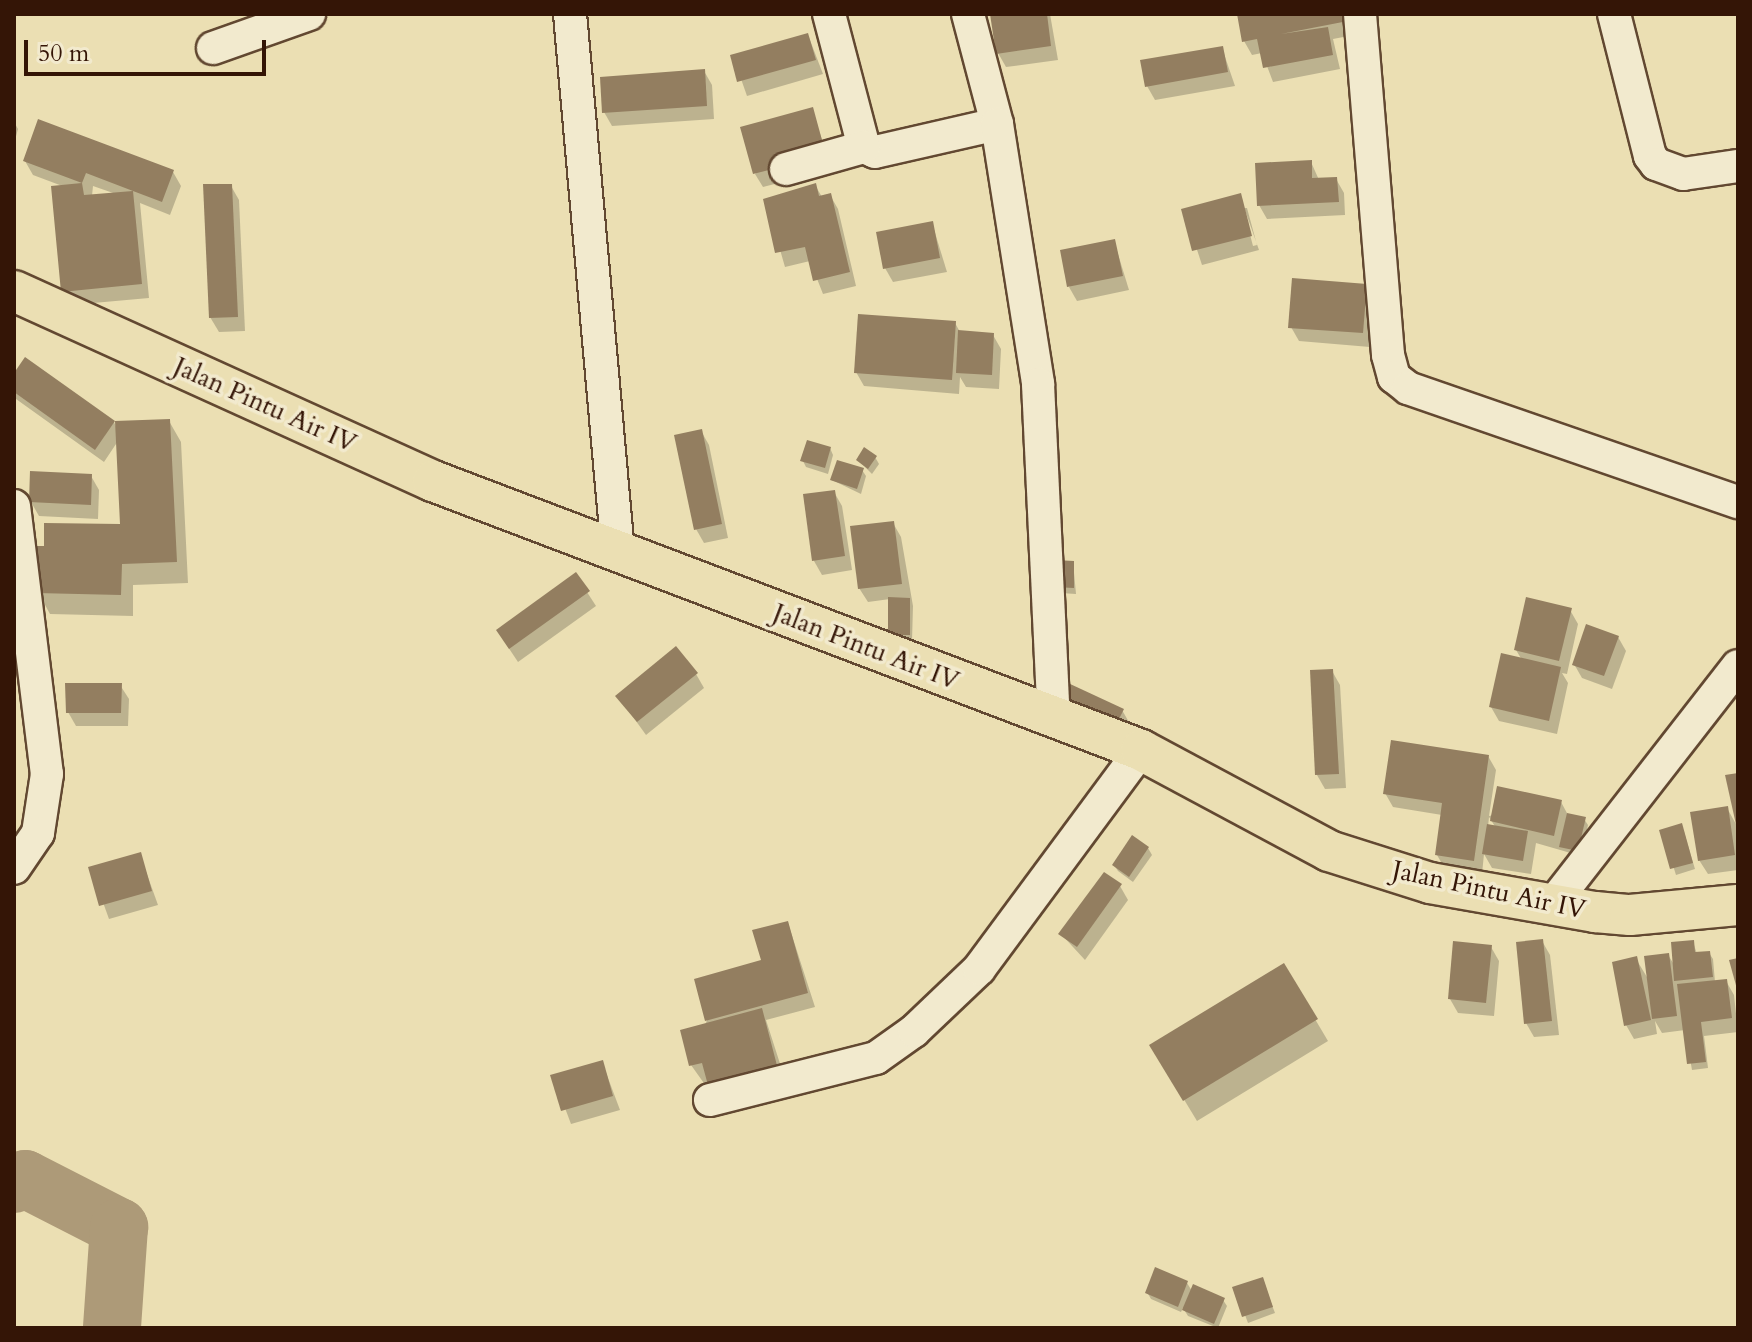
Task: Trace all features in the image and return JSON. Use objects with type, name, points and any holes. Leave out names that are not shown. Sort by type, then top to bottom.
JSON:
[{"type":"main road","name":"Jalan Pintu Air IV","points":[[14,291],[433,481],[1141,750],[1329,851],[1430,883],[1551,906],[1630,915],[1738,905]]},
{"type":"street","points":[[213,48],[309,14]]},
{"type":"street","points":[[570,14],[618,553]]},
{"type":"street","points":[[829,14],[864,147]]},
{"type":"street","points":[[968,14],[997,124],[1038,384],[1054,719]]},
{"type":"street","points":[[1360,14],[1388,355],[1394,377],[1408,388],[1738,502]]},
{"type":"street","points":[[1614,14],[1650,156],[1656,164],[1683,174],[1738,166]]},
{"type":"street","points":[[786,169],[864,147],[875,152],[997,124]]},
{"type":"street","points":[[14,506],[47,774],[38,833],[14,868]]},
{"type":"street","points":[[1551,906],[1738,666]]},
{"type":"street","points":[[710,1100],[876,1058],[914,1031],[979,969],[1141,750]]},
{"type":"building","points":[[990,14],[1047,14],[1051,46],[996,54]]},
{"type":"building","points":[[1237,14],[1352,14],[1353,20],[1281,34],[1328,27],[1333,55],[1263,68],[1257,39],[1242,42]]},
{"type":"building","points":[[808,33],[816,60],[737,82],[730,55]]},
{"type":"building","points":[[1223,46],[1228,72],[1145,87],[1140,60]]},
{"type":"building","points":[[705,69],[707,106],[602,113],[600,77]]},
{"type":"building","points":[[813,107],[826,155],[753,174],[740,127]]},
{"type":"building","points":[[38,119],[174,170],[162,202],[86,173],[82,183],[23,161]]},
{"type":"building","points":[[1312,160],[1312,178],[1337,177],[1339,202],[1257,206],[1255,163]]},
{"type":"building","points":[[82,183],[84,195],[133,191],[142,284],[61,292],[51,186]]},
{"type":"building","points":[[816,183],[819,196],[831,193],[850,272],[813,281],[805,247],[775,253],[763,199]]},
{"type":"building","points":[[203,184],[232,184],[238,317],[209,318]]},
{"type":"building","points":[[1241,193],[1252,236],[1192,251],[1181,209]]},
{"type":"building","points":[[933,221],[940,258],[883,269],[876,232]]},
{"type":"building","points":[[1115,239],[1123,276],[1067,287],[1060,250]]},
{"type":"building","points":[[1292,278],[1367,284],[1363,333],[1288,328]]},
{"type":"building","points":[[858,314],[956,321],[952,380],[854,373]]},
{"type":"building","points":[[958,330],[994,333],[992,375],[956,373]]},
{"type":"building","points":[[25,357],[115,421],[95,450],[14,392],[14,373]]},
{"type":"building","points":[[170,419],[177,562],[122,564],[121,595],[36,593],[25,546],[44,546],[44,523],[120,524],[115,421]]},
{"type":"building","points":[[702,429],[722,524],[694,530],[674,435]]},
{"type":"building","points":[[807,440],[831,447],[825,468],[800,461]]},
{"type":"building","points":[[864,447],[877,456],[868,469],[856,460]]},
{"type":"building","points":[[837,460],[864,468],[857,489],[830,480]]},
{"type":"building","points":[[30,471],[92,474],[91,505],[29,502]]},
{"type":"building","points":[[835,490],[845,556],[812,561],[803,494]]},
{"type":"building","points":[[894,521],[902,584],[858,589],[850,526]]},
{"type":"building","points":[[1055,560],[1074,561],[1074,588],[1054,587]]},
{"type":"building","points":[[576,572],[590,591],[509,649],[496,630]]},
{"type":"building","points":[[888,597],[910,598],[910,635],[888,635]]},
{"type":"building","points":[[1526,597],[1572,608],[1559,661],[1514,650]]},
{"type":"building","points":[[1586,624],[1619,636],[1604,676],[1572,665]]},
{"type":"building","points":[[676,646],[698,673],[637,722],[615,696]]},
{"type":"building","points":[[1501,653],[1561,667],[1549,721],[1489,707]]},
{"type":"building","points":[[1333,669],[1339,774],[1315,775],[1310,670]]},
{"type":"building","points":[[65,683],[122,683],[121,713],[66,713]]},
{"type":"building","points":[[1068,683],[1124,709],[1114,729],[1059,703]]},
{"type":"building","points":[[1391,740],[1489,755],[1474,861],[1435,855],[1442,803],[1383,794]]},
{"type":"building","points":[[1738,773],[1738,829],[1737,829],[1725,775]]},
{"type":"building","points":[[1497,786],[1562,800],[1554,836],[1490,821]]},
{"type":"building","points":[[1728,806],[1735,855],[1698,861],[1690,812]]},
{"type":"building","points":[[1567,813],[1586,817],[1578,851],[1559,847]]},
{"type":"building","points":[[1682,823],[1693,863],[1670,869],[1659,830]]},
{"type":"building","points":[[1487,824],[1528,831],[1523,861],[1482,854]]},
{"type":"building","points":[[1132,835],[1149,847],[1129,877],[1112,865]]},
{"type":"building","points":[[141,852],[152,891],[99,906],[88,867]]},
{"type":"building","points":[[1104,872],[1122,884],[1077,947],[1058,934]]},
{"type":"building","points":[[788,921],[808,993],[705,1021],[694,979],[761,960],[752,930]]},
{"type":"building","points":[[1543,939],[1552,1021],[1524,1024],[1516,942]]},
{"type":"building","points":[[1694,940],[1695,952],[1710,951],[1713,977],[1674,981],[1671,942]]},
{"type":"building","points":[[1453,941],[1492,945],[1486,1003],[1448,999]]},
{"type":"building","points":[[1669,953],[1677,1016],[1652,1019],[1644,956]]},
{"type":"building","points":[[1637,956],[1651,1020],[1624,1026],[1612,962]]},
{"type":"building","points":[[1738,958],[1738,989],[1737,989],[1729,960]]},
{"type":"building","points":[[1284,963],[1318,1019],[1183,1101],[1149,1045]]},
{"type":"building","points":[[1727,979],[1732,1018],[1701,1022],[1706,1062],[1687,1064],[1677,984]]},
{"type":"building","points":[[762,1008],[780,1077],[709,1089],[702,1063],[689,1066],[680,1030]]},
{"type":"building","points":[[603,1060],[613,1096],[561,1111],[550,1075]]},
{"type":"building","points":[[1155,1267],[1188,1281],[1178,1307],[1145,1293]]},
{"type":"building","points":[[1263,1277],[1273,1307],[1242,1317],[1232,1287]]},
{"type":"building","points":[[1193,1284],[1225,1298],[1214,1324],[1182,1310]]},
{"type":"waterway","points":[[14,1184],[25,1179],[119,1227],[112,1328]]}]
